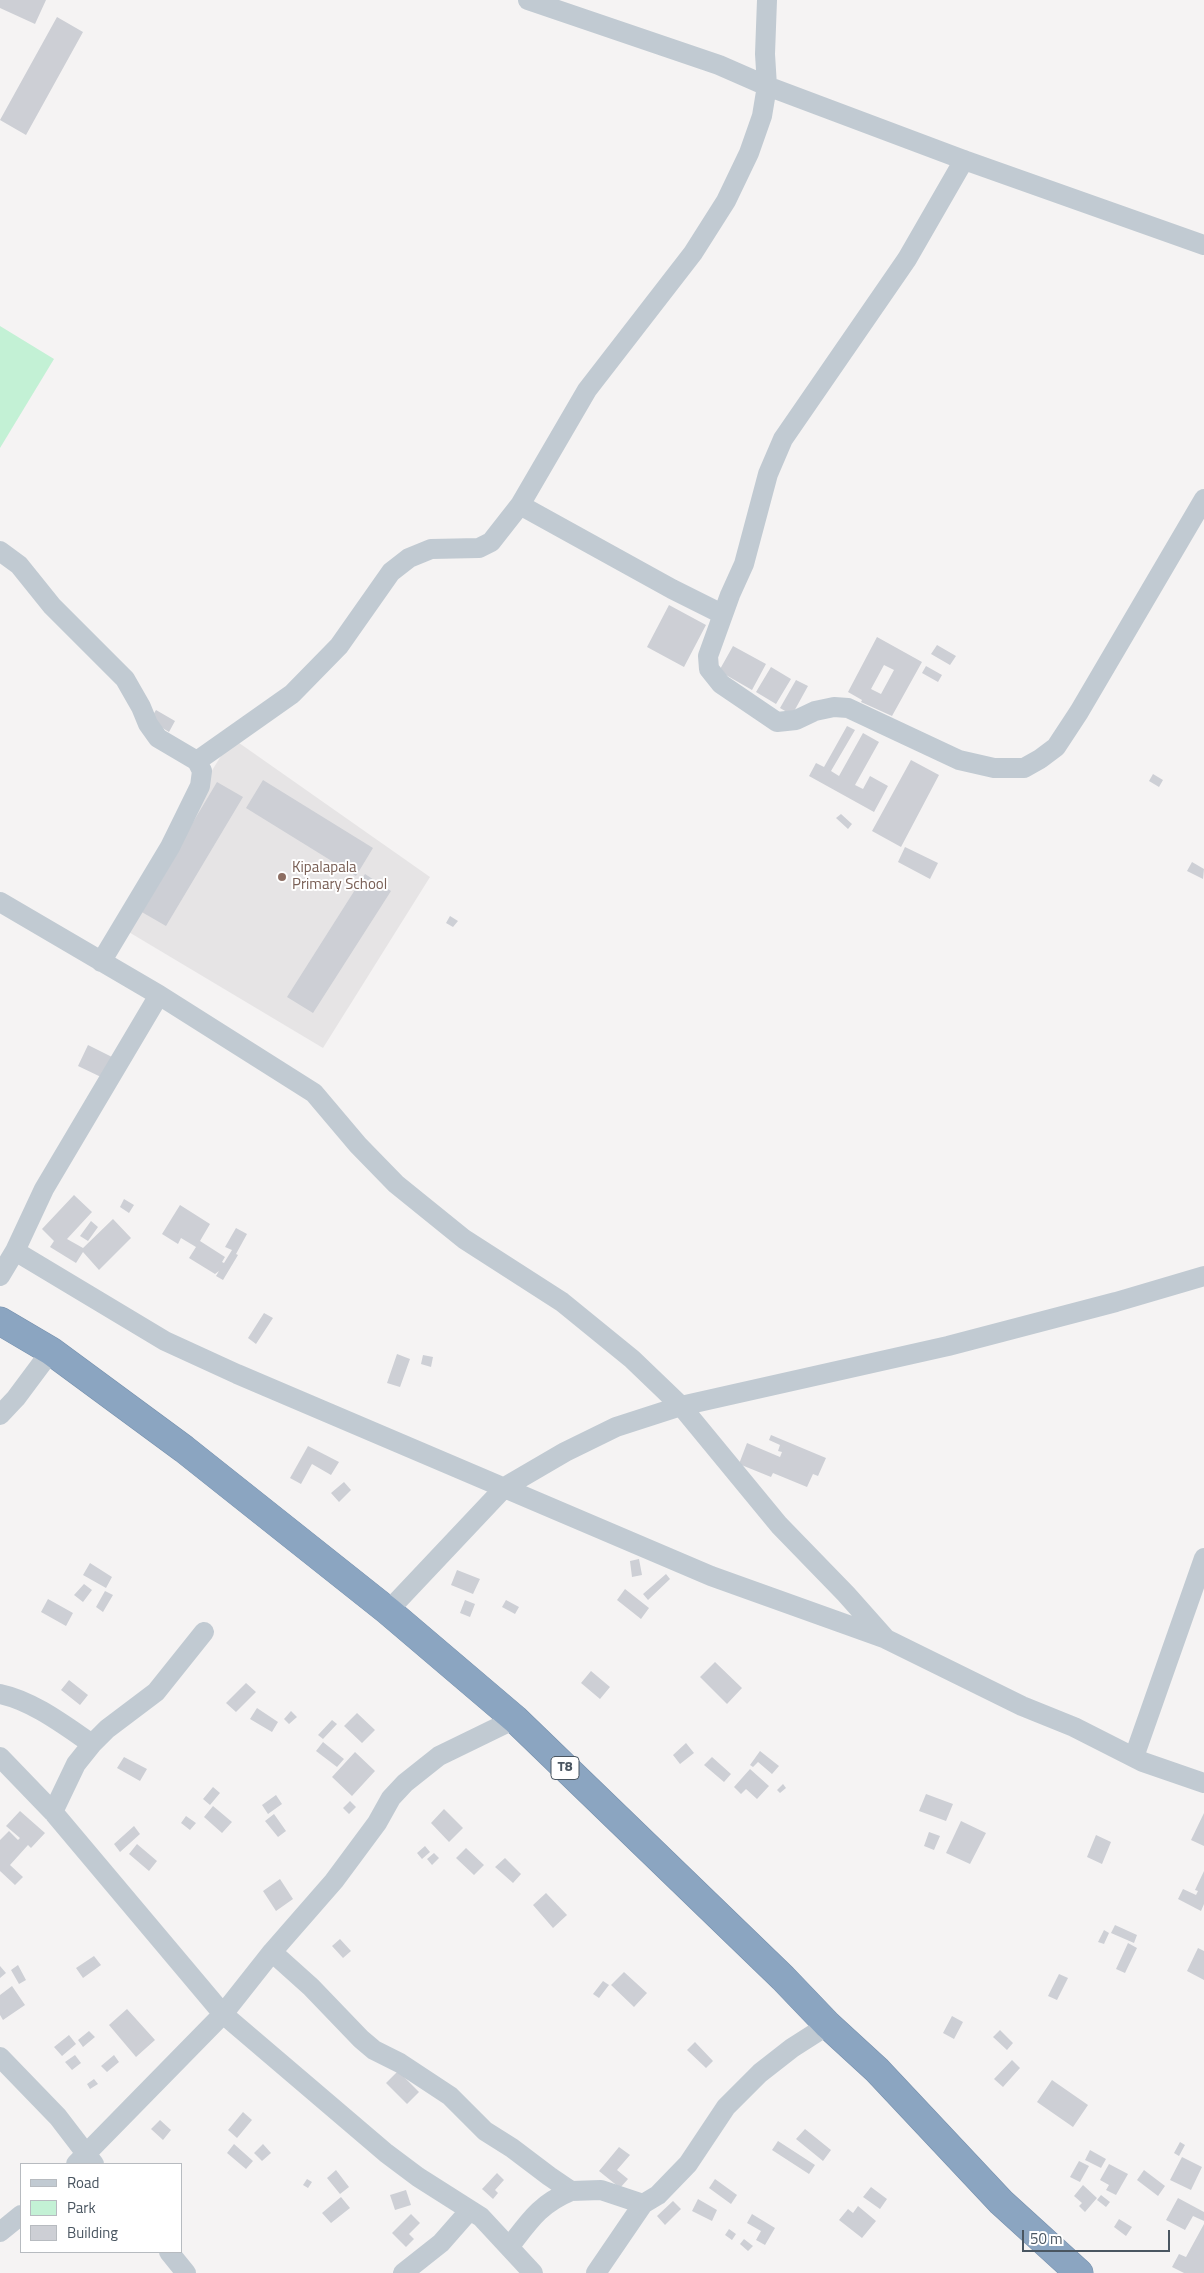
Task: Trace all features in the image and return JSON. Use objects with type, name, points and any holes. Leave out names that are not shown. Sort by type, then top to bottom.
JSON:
[{"type":"highway","name":"T8","points":[[0,1321],[51,1351],[184,1449],[388,1611],[515,1719],[876,2070],[1001,2202],[1079,2273]]},
{"type":"street","points":[[528,0],[719,65],[767,86],[964,160],[1204,245]]},
{"type":"street","points":[[197,761],[265,714],[298,688],[339,646],[391,572],[409,558],[431,549],[479,548],[491,542],[520,505],[587,390],[626,342],[711,226],[749,153],[762,116],[767,86],[765,54],[767,0]]},
{"type":"street","points":[[964,160],[907,259],[783,439],[768,474],[752,540],[744,564],[722,614],[708,656],[709,669],[721,684],[761,713],[777,722],[796,720],[815,711],[834,707],[848,708],[959,760],[994,768],[1024,768],[1056,747],[1061,740],[1204,499]]},
{"type":"street","points":[[520,505],[663,584],[722,614]]},
{"type":"street","points":[[0,551],[19,564],[52,606],[125,679],[141,707],[148,724],[158,738],[197,761],[202,771],[200,786],[170,847],[101,962]]},
{"type":"street","points":[[0,902],[159,995],[314,1093],[358,1145],[396,1184],[464,1239],[562,1302],[632,1359],[680,1406],[779,1525],[846,1594],[886,1639]]},
{"type":"street","points":[[0,1276],[15,1251],[44,1189],[159,995]]},
{"type":"street","points":[[15,1251],[165,1342],[711,1576],[886,1639],[1022,1706],[1082,1731],[1134,1757],[1204,1783]]},
{"type":"street","points":[[388,1611],[505,1487],[565,1452],[616,1427],[680,1406],[948,1346],[1116,1302],[1204,1276]]},
{"type":"street","points":[[0,1415],[16,1398],[51,1351]]},
{"type":"street","points":[[1134,1757],[1204,1558]]},
{"type":"street","points":[[53,1812],[76,1764],[92,1744],[107,1729],[156,1692],[204,1632]]},
{"type":"street","points":[[0,1694],[23,1702],[38,1710],[92,1744]]},
{"type":"street","points":[[0,2057],[58,2118],[85,2161],[223,2014],[272,1952],[334,1881],[377,1823],[391,1798],[405,1783],[438,1756],[515,1719]]},
{"type":"street","points":[[0,1757],[53,1812],[223,2014],[386,2154],[481,2217],[510,2246],[533,2273]]},
{"type":"street","points":[[272,1952],[311,1987],[374,2050],[400,2063],[450,2096],[485,2131],[571,2190]]},
{"type":"street","points":[[596,2273],[644,2204],[658,2195],[688,2164],[726,2107],[760,2073],[792,2048],[828,2025]]},
{"type":"street","points":[[510,2246],[538,2210],[553,2198],[571,2190],[601,2190],[644,2204]]},
{"type":"street","points":[[403,2273],[441,2244],[470,2210]]},
{"type":"street","points":[[0,2232],[20,2216]]},
{"type":"street","points":[[170,2253],[186,2273]]},
{"type":"shaded area","points":[[232,738],[430,877],[323,1048],[117,925]]},
{"type":"green space","points":[[0,326],[54,359],[0,448]]},
{"type":"building","points":[[0,0],[46,0],[35,24],[0,8]]},
{"type":"building","points":[[57,17],[83,32],[26,135],[0,120]]},
{"type":"building","points":[[669,605],[706,625],[684,667],[647,647]]},
{"type":"building","points":[[877,637],[922,662],[892,716],[861,702],[862,700],[848,692]],"holes":[[[884,665],[894,670],[881,694],[871,689]]]},
{"type":"building","points":[[937,645],[956,656],[950,665],[931,654]]},
{"type":"building","points":[[733,646],[766,664],[752,690],[719,671]]},
{"type":"building","points":[[926,666],[942,675],[938,682],[922,673]]},
{"type":"building","points":[[771,667],[791,679],[776,704],[756,692]]},
{"type":"building","points":[[796,680],[808,686],[792,715],[780,708]]},
{"type":"building","points":[[156,710],[175,721],[169,732],[150,720]]},
{"type":"building","points":[[847,726],[855,730],[831,771],[839,776],[863,733],[879,742],[855,785],[863,789],[870,776],[888,786],[874,812],[809,776],[816,763],[824,767]]},
{"type":"building","points":[[911,760],[939,775],[901,847],[872,831]]},
{"type":"building","points":[[1153,774],[1163,780],[1159,787],[1149,781]]},
{"type":"building","points":[[263,780],[373,848],[356,876],[246,808]]},
{"type":"building","points":[[217,782],[243,797],[166,926],[140,911]]},
{"type":"building","points":[[841,814],[852,824],[848,829],[836,818]]},
{"type":"building","points":[[905,847],[938,863],[930,879],[898,862]]},
{"type":"building","points":[[1192,862],[1204,869],[1203,879],[1187,871]]},
{"type":"building","points":[[365,874],[391,891],[313,1013],[287,997]]},
{"type":"building","points":[[450,916],[458,921],[453,927],[446,923]]},
{"type":"building","points":[[88,1045],[112,1057],[101,1077],[78,1066]]},
{"type":"building","points":[[74,1195],[92,1212],[67,1239],[83,1248],[113,1219],[131,1238],[99,1270],[83,1252],[76,1263],[50,1247],[54,1241],[42,1229]]},
{"type":"building","points":[[124,1199],[134,1205],[129,1213],[120,1207]]},
{"type":"building","points":[[180,1205],[210,1224],[200,1241],[225,1257],[222,1262],[224,1263],[232,1250],[225,1247],[236,1228],[247,1234],[236,1254],[238,1255],[223,1280],[216,1276],[219,1271],[215,1274],[189,1258],[196,1247],[181,1238],[178,1244],[162,1234]]},
{"type":"building","points":[[91,1221],[98,1227],[88,1241],[80,1236]]},
{"type":"building","points":[[264,1313],[273,1318],[256,1344],[248,1338]]},
{"type":"building","points":[[397,1354],[410,1359],[400,1387],[387,1383]]},
{"type":"building","points":[[423,1355],[433,1357],[431,1367],[421,1364]]},
{"type":"building","points":[[771,1435],[826,1458],[818,1476],[813,1474],[807,1487],[773,1473],[771,1477],[739,1464],[747,1443],[780,1457],[782,1452],[778,1451],[780,1445],[769,1440]]},
{"type":"building","points":[[308,1446],[339,1462],[331,1475],[312,1464],[301,1484],[290,1478]]},
{"type":"building","points":[[344,1482],[351,1490],[339,1502],[331,1493]]},
{"type":"building","points":[[639,1559],[642,1575],[632,1577],[630,1561]]},
{"type":"building","points":[[90,1563],[112,1577],[106,1588],[83,1575]]},
{"type":"building","points":[[457,1570],[480,1579],[473,1594],[451,1585]]},
{"type":"building","points":[[666,1574],[670,1579],[648,1600],[643,1594]]},
{"type":"building","points":[[84,1584],[92,1590],[83,1602],[74,1595]]},
{"type":"building","points":[[625,1589],[649,1608],[641,1619],[617,1600]]},
{"type":"building","points":[[105,1591],[113,1595],[103,1612],[96,1607]]},
{"type":"building","points":[[48,1599],[73,1613],[66,1626],[41,1612]]},
{"type":"building","points":[[465,1600],[475,1604],[470,1617],[460,1613]]},
{"type":"building","points":[[506,1600],[519,1607],[515,1614],[502,1607]]},
{"type":"building","points":[[715,1662],[742,1688],[727,1704],[700,1677]]},
{"type":"building","points":[[591,1671],[610,1687],[600,1699],[581,1683]]},
{"type":"building","points":[[69,1680],[88,1695],[80,1705],[61,1690]]},
{"type":"building","points":[[246,1683],[256,1692],[236,1712],[226,1703]]},
{"type":"building","points":[[257,1708],[278,1722],[272,1732],[250,1719]]},
{"type":"building","points":[[291,1711],[297,1717],[289,1724],[284,1719]]},
{"type":"building","points":[[357,1713],[375,1730],[362,1743],[344,1726]]},
{"type":"building","points":[[332,1720],[337,1724],[323,1739],[318,1735]]},
{"type":"building","points":[[323,1742],[344,1759],[337,1767],[316,1751]]},
{"type":"building","points":[[686,1743],[694,1753],[680,1764],[673,1755]]},
{"type":"building","points":[[760,1751],[779,1766],[772,1774],[758,1762],[753,1767],[750,1765]]},
{"type":"building","points":[[355,1752],[375,1771],[352,1796],[332,1777]]},
{"type":"building","points":[[124,1757],[147,1769],[140,1781],[117,1768]]},
{"type":"building","points":[[712,1757],[731,1774],[724,1782],[704,1765]]},
{"type":"building","points":[[750,1769],[769,1786],[757,1799],[746,1789],[741,1794],[734,1787]]},
{"type":"building","points":[[783,1784],[786,1788],[780,1793],[777,1790]]},
{"type":"building","points":[[213,1787],[220,1793],[210,1805],[203,1799]]},
{"type":"building","points":[[926,1794],[953,1804],[946,1821],[919,1811]]},
{"type":"building","points":[[276,1795],[282,1804],[268,1814],[262,1805]]},
{"type":"building","points":[[350,1801],[356,1807],[349,1814],[343,1808]]},
{"type":"building","points":[[213,1806],[232,1822],[222,1833],[204,1817]]},
{"type":"building","points":[[444,1809],[463,1828],[449,1842],[431,1823]]},
{"type":"building","points":[[20,1811],[45,1833],[31,1848],[28,1845],[10,1865],[23,1877],[15,1885],[0,1871],[0,1840],[9,1831],[18,1840],[20,1838],[6,1826]]},
{"type":"building","points":[[1204,1813],[1204,1846],[1191,1840]]},
{"type":"building","points":[[274,1814],[286,1831],[278,1837],[265,1821]]},
{"type":"building","points":[[186,1816],[196,1823],[190,1830],[181,1823]]},
{"type":"building","points":[[961,1821],[986,1833],[970,1864],[946,1853]]},
{"type":"building","points":[[134,1826],[140,1834],[120,1852],[114,1844]]},
{"type":"building","points":[[929,1832],[940,1836],[934,1850],[924,1846]]},
{"type":"building","points":[[1096,1835],[1111,1842],[1102,1864],[1087,1857]]},
{"type":"building","points":[[137,1844],[157,1861],[149,1871],[129,1854]]},
{"type":"building","points":[[425,1846],[430,1852],[422,1859],[417,1853]]},
{"type":"building","points":[[466,1848],[484,1865],[474,1875],[456,1858]]},
{"type":"building","points":[[434,1853],[439,1858],[432,1865],[427,1859]]},
{"type":"building","points":[[505,1858],[521,1874],[513,1883],[495,1867]]},
{"type":"building","points":[[1204,1871],[1204,1904],[1201,1911],[1178,1899],[1183,1889],[1196,1895],[1198,1891],[1195,1890]]},
{"type":"building","points":[[280,1879],[293,1899],[276,1911],[263,1891]]},
{"type":"building","points":[[546,1893],[567,1915],[553,1928],[533,1905]]},
{"type":"building","points":[[1115,1925],[1137,1935],[1134,1943],[1111,1933]]},
{"type":"building","points":[[1104,1930],[1109,1933],[1104,1944],[1098,1942]]},
{"type":"building","points":[[340,1939],[351,1951],[343,1958],[332,1946]]},
{"type":"building","points":[[1128,1943],[1137,1948],[1125,1973],[1116,1969]]},
{"type":"building","points":[[1198,1948],[1204,1951],[1204,1980],[1187,1971]]},
{"type":"building","points":[[94,1956],[101,1965],[83,1978],[76,1968]]},
{"type":"building","points":[[18,1965],[26,1980],[19,1984],[11,1970]]},
{"type":"building","points":[[0,1966],[6,1973],[0,1978]]},
{"type":"building","points":[[624,1972],[647,1993],[634,2007],[611,1985]]},
{"type":"building","points":[[1059,1974],[1068,1978],[1057,2000],[1048,1996]]},
{"type":"building","points":[[603,1981],[609,1985],[599,1998],[593,1994]]},
{"type":"building","points":[[12,1986],[25,2005],[3,2020],[0,2015],[0,1995]]},
{"type":"building","points":[[127,2009],[155,2040],[136,2057],[109,2025]]},
{"type":"building","points":[[952,2016],[963,2022],[954,2039],[943,2033]]},
{"type":"building","points":[[1000,2030],[1013,2043],[1007,2050],[993,2037]]},
{"type":"building","points":[[89,2031],[95,2037],[83,2047],[78,2040]]},
{"type":"building","points":[[69,2035],[76,2044],[62,2056],[54,2047]]},
{"type":"building","points":[[695,2042],[713,2061],[706,2068],[687,2050]]},
{"type":"building","points":[[75,2055],[81,2063],[72,2070],[65,2062]]},
{"type":"building","points":[[114,2055],[119,2062],[107,2072],[101,2066]]},
{"type":"building","points":[[1012,2060],[1020,2068],[1003,2087],[994,2079]]},
{"type":"building","points":[[398,2071],[419,2092],[407,2104],[386,2083]]},
{"type":"building","points":[[94,2079],[98,2084],[90,2089],[87,2084]]},
{"type":"building","points":[[1052,2080],[1088,2105],[1073,2127],[1037,2102]]},
{"type":"building","points":[[243,2112],[252,2120],[237,2138],[228,2130]]},
{"type":"building","points":[[160,2120],[171,2130],[163,2140],[151,2129]]},
{"type":"building","points":[[805,2129],[831,2150],[823,2161],[796,2139]]},
{"type":"building","points":[[778,2141],[815,2165],[809,2174],[772,2150]]},
{"type":"building","points":[[1180,2142],[1185,2145],[1179,2156],[1174,2153]]},
{"type":"building","points":[[234,2144],[253,2161],[246,2169],[227,2153]]},
{"type":"building","points":[[263,2144],[271,2153],[262,2161],[254,2153]]},
{"type":"building","points":[[619,2147],[630,2155],[617,2170],[628,2179],[620,2188],[599,2171]]},
{"type":"building","points":[[1090,2150],[1106,2159],[1101,2168],[1085,2160]]},
{"type":"building","points":[[1182,2157],[1202,2167],[1191,2190],[1170,2180]]},
{"type":"building","points":[[1079,2161],[1089,2166],[1080,2182],[1070,2177]]},
{"type":"building","points":[[1109,2164],[1128,2174],[1116,2195],[1106,2190],[1109,2185],[1100,2180]]},
{"type":"building","points":[[336,2170],[349,2187],[340,2194],[327,2178]]},
{"type":"building","points":[[1144,2170],[1165,2186],[1158,2196],[1137,2180]]},
{"type":"building","points":[[497,2173],[504,2180],[495,2190],[498,2193],[493,2199],[482,2189]]},
{"type":"building","points":[[307,2179],[312,2182],[308,2188],[303,2185]]},
{"type":"building","points":[[715,2179],[737,2195],[731,2204],[709,2188]]},
{"type":"building","points":[[1083,2185],[1097,2198],[1085,2212],[1079,2206],[1082,2203],[1074,2196]]},
{"type":"building","points":[[871,2187],[887,2199],[880,2209],[863,2197]]},
{"type":"building","points":[[406,2190],[411,2205],[395,2210],[390,2195]]},
{"type":"building","points":[[1101,2195],[1110,2202],[1106,2207],[1097,2200]]},
{"type":"building","points":[[341,2197],[350,2208],[331,2223],[322,2213]]},
{"type":"building","points":[[1178,2198],[1204,2212],[1204,2221],[1193,2216],[1185,2230],[1166,2220]]},
{"type":"building","points":[[698,2199],[717,2210],[712,2221],[692,2211]]},
{"type":"building","points":[[673,2201],[681,2209],[665,2225],[657,2216]]},
{"type":"building","points":[[858,2206],[876,2221],[862,2238],[839,2220],[848,2209],[853,2213]]},
{"type":"building","points":[[411,2214],[420,2223],[409,2234],[414,2239],[406,2247],[392,2233]]},
{"type":"building","points":[[752,2214],[775,2228],[765,2245],[756,2240],[761,2231],[747,2223]]},
{"type":"building","points":[[1119,2219],[1132,2227],[1126,2236],[1114,2227]]},
{"type":"building","points":[[1204,2224],[1204,2273],[1184,2273],[1172,2267],[1179,2254],[1186,2257]]},
{"type":"building","points":[[729,2229],[736,2234],[732,2240],[725,2235]]},
{"type":"building","points":[[744,2239],[753,2246],[748,2251],[740,2244]]},
{"type":"place","name":"Kipalapala Primary School","points":[[282,877]]}]
